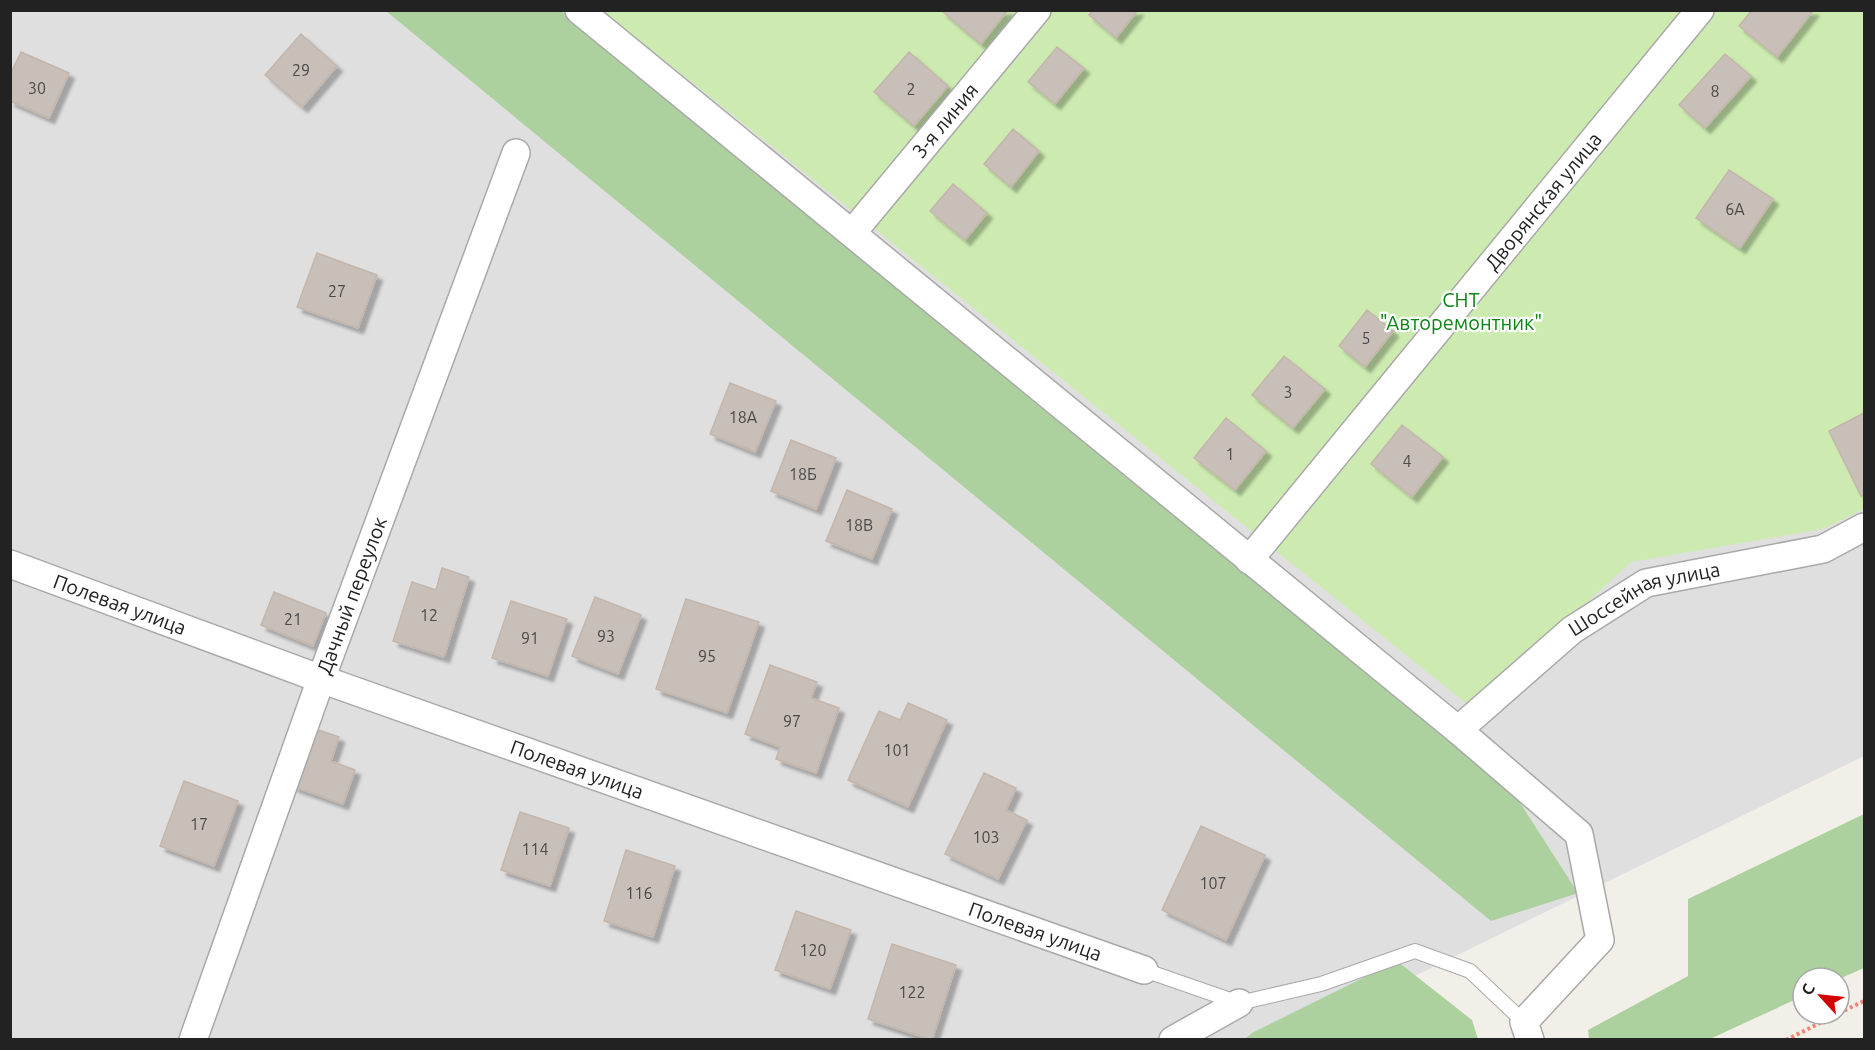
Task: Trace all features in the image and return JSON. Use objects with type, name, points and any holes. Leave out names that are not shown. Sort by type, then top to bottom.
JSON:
[{"type":"street","points":[[579,10],[1458,730],[1579,834],[1600,940],[1527,1031]]},
{"type":"street","name":"3-я линия","points":[[852,232],[1037,10]]},
{"type":"street","name":"Дворянская улица","points":[[1249,560],[1700,10]]},
{"type":"street","name":"Дачный переулок","points":[[193,1040],[321,679],[516,153]]},
{"type":"street","name":"Шоссейная улица","points":[[1458,730],[1572,630],[1646,583],[1823,549],[1864,527]]},
{"type":"street","name":"Полевая улица","points":[[10,564],[321,679],[1144,970]]},
{"type":"street","points":[[1173,1040],[1239,1003]]},
{"type":"lane","points":[[1144,970],[1239,1003],[1322,984],[1415,951],[1470,971],[1527,1031]]},
{"type":"path","points":[[1786,1040],[1814,1026]]},
{"type":"shaded area","points":[[10,11],[1864,11],[1864,756],[1286,1039],[11,1039]]},
{"type":"green space","points":[[386,11],[561,11],[1515,795],[1578,893],[1491,921]]},
{"type":"green space","name":"СНТ \"Авторемонтник\"","points":[[603,11],[1864,11],[1864,509],[1823,529],[1631,562],[1472,708]]},
{"type":"green space","points":[[1864,814],[1864,968],[1851,974],[1851,966],[1791,966],[1791,1002],[1710,1039],[1589,1039],[1588,1030],[1688,976],[1688,899]]},
{"type":"green space","points":[[1397,961],[1472,1020],[1478,1039],[1244,1040],[1252,1033]]},
{"type":"building","points":[[943,10],[1008,10],[981,44],[942,11]]},
{"type":"building","points":[[1093,10],[1138,10],[1116,38],[1089,15]]},
{"type":"building","points":[[1752,10],[1813,11],[1777,57],[1739,26]]},
{"type":"building","points":[[301,34],[337,66],[302,107],[265,75]]},
{"type":"building","points":[[1057,47],[1084,68],[1055,104],[1028,82]]},
{"type":"building","points":[[21,52],[69,73],[49,118],[10,101],[10,75]]},
{"type":"building","points":[[909,52],[948,86],[914,126],[874,92]]},
{"type":"building","points":[[1725,54],[1751,76],[1705,128],[1679,105]]},
{"type":"building","points":[[1013,129],[1039,151],[1011,187],[984,164]]},
{"type":"building","points":[[1729,170],[1773,199],[1740,248],[1696,218]]},
{"type":"building","points":[[953,184],[987,213],[965,240],[930,211]]},
{"type":"building","points":[[317,253],[377,275],[358,328],[297,307]]},
{"type":"building","points":[[1367,310],[1393,331],[1365,367],[1339,346]]},
{"type":"building","points":[[1284,356],[1325,389],[1293,428],[1252,395]]},
{"type":"building","points":[[730,383],[776,401],[755,452],[710,434]]},
{"type":"building","points":[[1864,413],[1864,495],[1861,496],[1829,431]]},
{"type":"building","points":[[1226,418],[1266,451],[1235,490],[1194,458]]},
{"type":"building","points":[[1402,425],[1443,457],[1412,497],[1371,464]]},
{"type":"building","points":[[791,440],[836,458],[816,509],[771,491]]},
{"type":"building","points":[[847,490],[892,509],[872,559],[826,541]]},
{"type":"building","points":[[442,568],[469,577],[444,657],[393,641],[412,582],[436,590]]},
{"type":"building","points":[[274,592],[326,613],[313,646],[261,625]]},
{"type":"building","points":[[595,597],[641,615],[618,674],[572,656]]},
{"type":"building","points":[[686,599],[759,622],[727,713],[656,689]]},
{"type":"building","points":[[511,601],[567,619],[548,676],[492,658]]},
{"type":"building","points":[[770,665],[817,682],[811,698],[839,708],[816,773],[776,759],[780,747],[745,734]]},
{"type":"building","points":[[908,703],[947,720],[908,807],[848,780],[879,711],[900,720]]},
{"type":"building","points":[[313,728],[339,737],[331,761],[355,770],[343,804],[292,786]]},
{"type":"building","points":[[984,773],[1016,788],[1006,810],[1027,820],[998,879],[945,854]]},
{"type":"building","points":[[184,781],[238,801],[214,866],[160,846]]},
{"type":"building","points":[[520,812],[569,828],[550,886],[501,870]]},
{"type":"building","points":[[1201,826],[1265,855],[1226,940],[1162,910]]},
{"type":"building","points":[[626,850],[675,866],[653,937],[604,921]]},
{"type":"building","points":[[796,911],[851,930],[830,989],[775,970]]},
{"type":"building","points":[[892,944],[956,965],[932,1040],[868,1019]]}]
